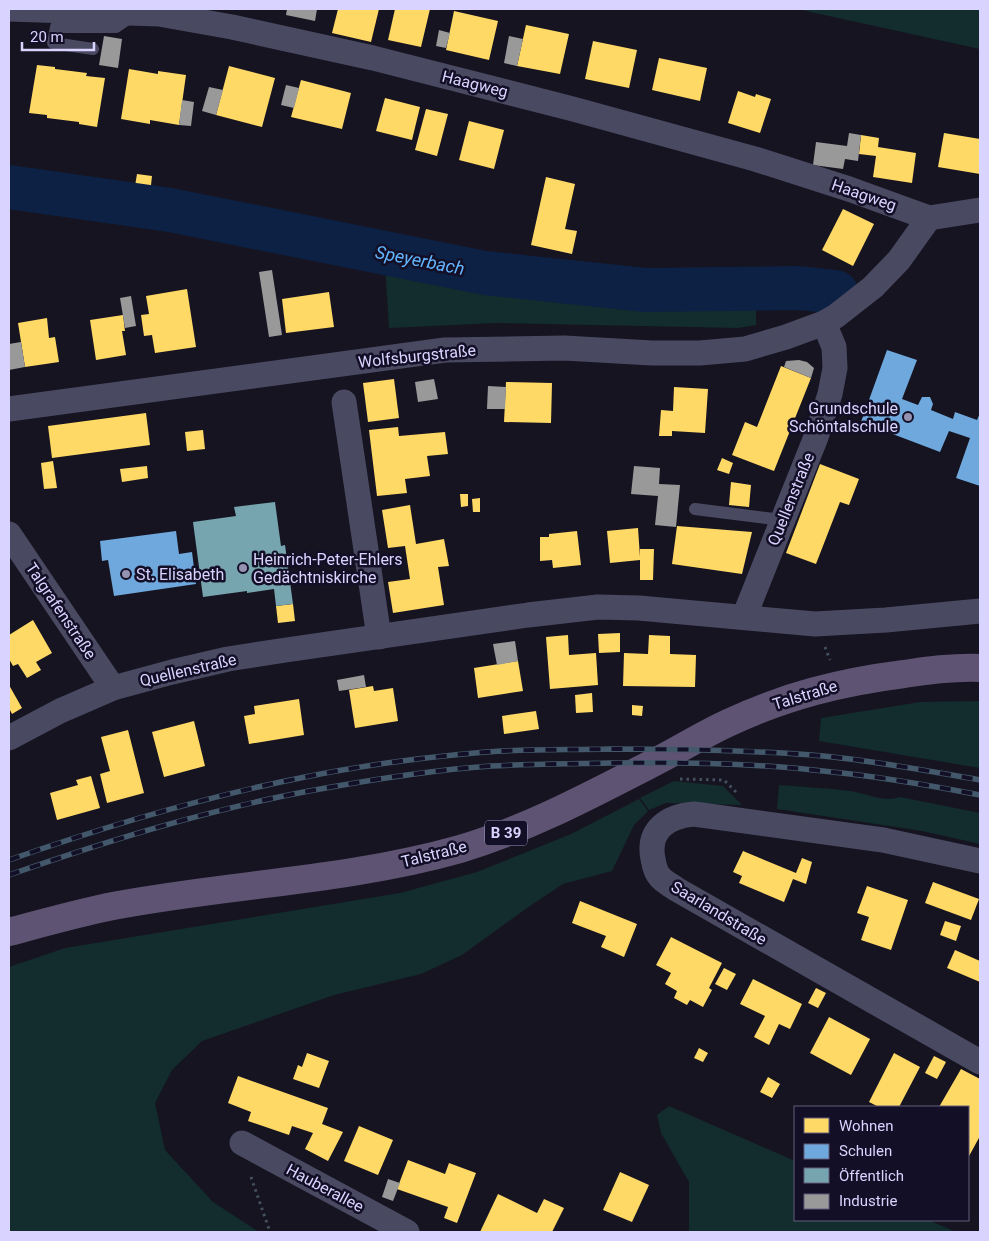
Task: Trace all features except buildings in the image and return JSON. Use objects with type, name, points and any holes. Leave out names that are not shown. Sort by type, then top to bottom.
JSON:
[{"type":"main road","name":"Talstraße","points":[[9,932],[112,906],[372,868],[425,858],[492,839],[538,821],[728,723],[780,702],[839,684],[937,669],[980,668]]},
{"type":"street","name":"Haagweg","points":[[9,9],[138,12],[182,17],[232,26],[373,58],[573,109],[755,159],[849,189],[929,218]]},
{"type":"street","points":[[824,323],[873,287],[899,260],[929,218],[980,210]]},
{"type":"street","name":"Wolfsburgstraße","points":[[9,409],[445,350],[564,348],[652,353],[700,353],[745,349],[824,323]]},
{"type":"street","name":"Quellenstraße","points":[[744,617],[816,438],[830,394],[835,368],[834,347],[824,323]]},
{"type":"street","points":[[344,402],[379,637]]},
{"type":"street","name":"Talgrafenstraße","points":[[9,534],[114,688]]},
{"type":"street","name":"Quellenstraße","points":[[9,738],[60,711],[114,688],[172,672],[228,660],[528,615],[598,607],[662,609],[815,624],[886,620],[980,611]]},
{"type":"street","name":"Saarlandstraße","points":[[980,861],[883,840],[694,814],[680,815],[666,822],[657,830],[653,842],[652,855],[654,866],[660,877],[676,889],[980,1062]]},
{"type":"street","name":"Hauberallee","points":[[242,1144],[407,1232]]},
{"type":"lane","points":[[92,49],[53,43],[56,27],[116,27],[138,12]]},
{"type":"lane","points":[[695,509],[782,520]]},
{"type":"path","points":[[815,624],[839,684]]},
{"type":"path","points":[[693,780],[724,780],[743,799]]},
{"type":"path","points":[[265,1155],[251,1176],[270,1232]]},
{"type":"green space","points":[[797,9],[980,9],[980,49]]},
{"type":"green space","points":[[385,264],[519,285],[646,299],[756,296],[756,325],[738,328],[496,323],[389,328]]},
{"type":"green space","points":[[980,701],[980,768],[819,741],[821,718],[920,702]]},
{"type":"green space","points":[[674,781],[723,786],[742,805],[666,803],[649,810],[640,798]]},
{"type":"green space","points":[[779,785],[850,791],[887,799],[900,797],[980,813],[980,844],[922,831],[777,809]]},
{"type":"green space","points":[[639,799],[648,811],[634,825],[612,871],[563,884],[462,955],[421,974],[334,995],[202,1041],[172,1070],[155,1103],[165,1150],[213,1202],[259,1232],[9,1232],[9,967],[65,948],[400,893],[477,872],[571,834]]},
{"type":"green space","points":[[669,1106],[794,1161],[794,1221],[930,1221],[956,1232],[689,1232],[689,1182],[661,1133],[657,1115]]},
{"type":"waterway","name":"Speyerbach","points":[[9,187],[170,210],[485,273],[645,290],[799,288],[836,292]]},
{"type":"railway","points":[[9,860],[156,813],[267,785],[372,765],[486,752],[610,749],[770,752],[823,756],[902,766],[980,780]]},
{"type":"railway","points":[[9,875],[120,838],[233,807],[354,783],[491,766],[690,763],[797,768],[863,775],[980,795]]},
{"type":"place","name":"Grundschule Schöntalschule","points":[[908,417]]},
{"type":"place","name":"Heinrich-Peter-Ehlers Gedächtniskirche","points":[[243,568]]},
{"type":"place","name":"St. Elisabeth","points":[[126,574]]}]
